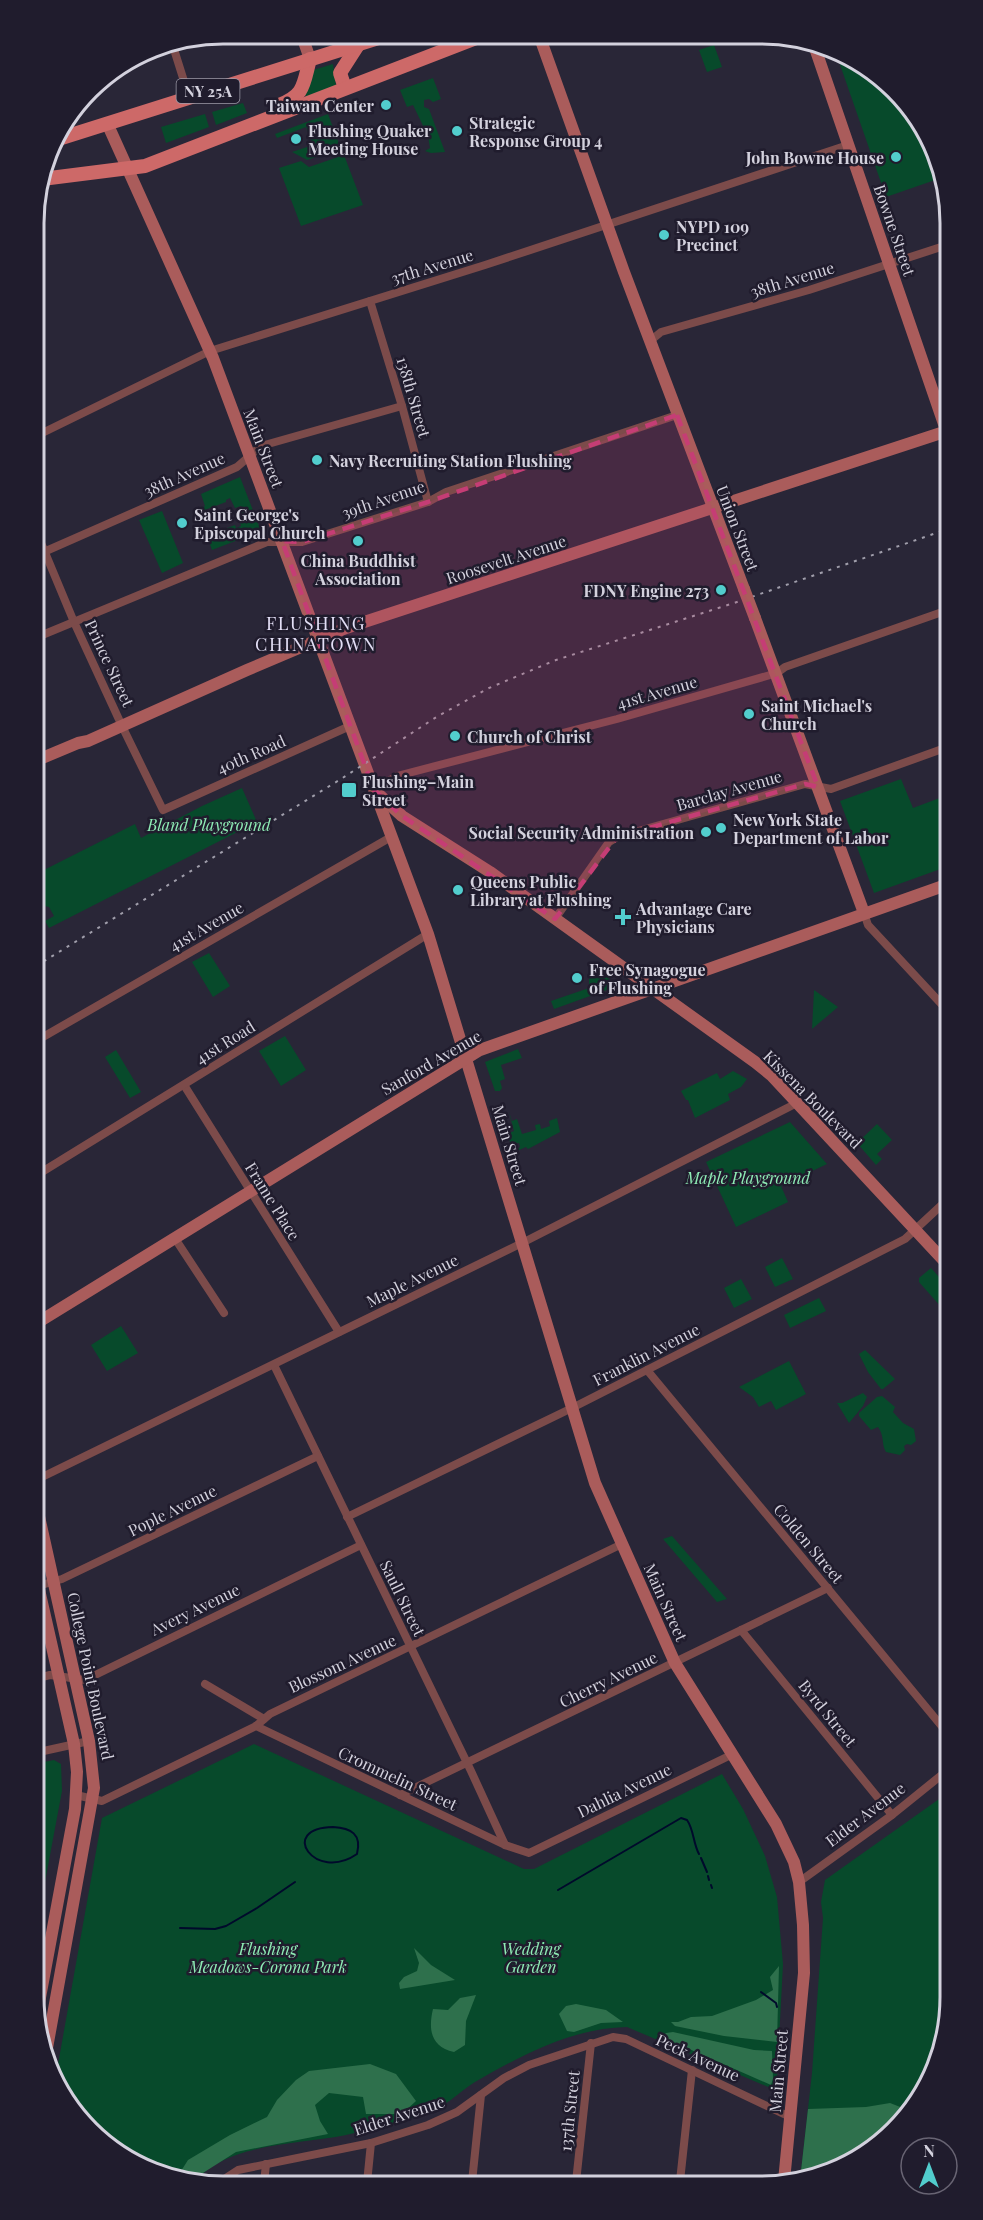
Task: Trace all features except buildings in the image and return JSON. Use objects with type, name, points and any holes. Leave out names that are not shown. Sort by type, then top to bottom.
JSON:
[{"type":"main road","points":[[265,120],[265,112],[297,96],[303,85],[310,59],[305,44]]},
{"type":"main road","name":"NY 25A","points":[[67,135],[361,44]]},
{"type":"main road","name":"NY 25A","points":[[50,178],[145,166],[460,44]]},
{"type":"main road","name":"Union Street","points":[[542,44],[677,415],[777,673],[864,913]]},
{"type":"main road","points":[[345,88],[340,73],[358,45]]},
{"type":"main road","name":"Bowne Street","points":[[817,53],[940,412]]},
{"type":"main road","points":[[275,70],[294,77],[303,85]]},
{"type":"main road","name":"Main Street","points":[[107,123],[210,351],[428,934],[595,1483],[675,1663],[784,1838],[799,1882],[804,1973],[785,2175]]},
{"type":"main road","name":"Roosevelt Avenue","points":[[44,757],[88,741],[318,639],[940,433]]},
{"type":"main road","name":"Roosevelt Avenue","points":[[44,765],[80,748],[88,741]]},
{"type":"main road","name":"Kissena Boulevard","points":[[374,790],[402,816],[490,872],[755,1062],[797,1103],[939,1256]]},
{"type":"main road","name":"Sanford Avenue","points":[[44,1319],[480,1050],[940,887]]},
{"type":"main road","name":"College Point Boulevard","points":[[44,1538],[76,1679],[94,1774],[93,1799],[49,2038]]},
{"type":"main road","name":"College Point Boulevard","points":[[44,1611],[74,1744],[77,1772],[76,1795],[44,1975]]},
{"type":"street","points":[[174,51],[189,97]]},
{"type":"street","name":"37th Avenue","points":[[44,431],[210,351],[485,265],[849,145]]},
{"type":"street","name":"38th Avenue","points":[[650,342],[661,332],[809,290],[940,247]]},
{"type":"street","name":"138th Street","points":[[370,300],[428,502]]},
{"type":"street","name":"38th Avenue","points":[[46,551],[237,467],[261,446],[402,406]]},
{"type":"street","name":"39th Avenue","points":[[44,634],[267,542],[302,542],[428,502],[446,492],[677,415]]},
{"type":"street","name":"Prince Street","points":[[44,547],[74,622],[163,810]]},
{"type":"street","name":"41st Avenue","points":[[374,790],[397,776],[617,719],[777,673],[785,667],[940,613]]},
{"type":"street","name":"40th Road","points":[[163,810],[350,726]]},
{"type":"street","name":"Barclay Avenue","points":[[555,919],[609,842],[617,837],[805,784],[831,789],[940,750]]},
{"type":"street","name":"41st Avenue","points":[[44,1036],[391,837]]},
{"type":"street","name":"Union Street","points":[[864,913],[868,925],[940,1002]]},
{"type":"street","name":"41st Road","points":[[44,1171],[428,934]]},
{"type":"street","name":"Frame Place","points":[[184,1085],[339,1332]]},
{"type":"street","name":"Maple Avenue","points":[[44,1476],[274,1365],[797,1103]]},
{"type":"street","name":"Franklin Avenue","points":[[347,1517],[572,1408],[905,1239],[939,1207]]},
{"type":"street","points":[[174,1237],[224,1313]]},
{"type":"street","name":"Saull Street","points":[[274,1365],[505,1845]]},
{"type":"street","name":"Colden Street","points":[[647,1370],[939,1723]]},
{"type":"street","name":"Pople Avenue","points":[[44,1584],[62,1580],[318,1456]]},
{"type":"street","name":"Blossom Avenue","points":[[76,1795],[102,1801],[256,1726],[270,1714],[622,1544]]},
{"type":"street","name":"Avery Avenue","points":[[44,1676],[50,1675],[85,1680],[361,1545]]},
{"type":"street","name":"Cherry Avenue","points":[[400,1796],[828,1588]]},
{"type":"street","name":"Byrd Street","points":[[741,1630],[892,1815]]},
{"type":"street","points":[[205,1684],[264,1719]]},
{"type":"street","name":"Crommelin Street","points":[[256,1726],[505,1845],[529,1853]]},
{"type":"street","points":[[44,1751],[89,1741]]},
{"type":"street","name":"Dahlia Avenue","points":[[529,1853],[733,1754]]},
{"type":"street","name":"Elder Avenue","points":[[799,1882],[892,1815],[939,1777]]},
{"type":"street","name":"Peck Avenue","points":[[591,2043],[613,2037],[626,2040],[790,2117]]},
{"type":"street","name":"Elder Avenue","points":[[228,2176],[237,2170],[371,2143],[428,2125],[457,2112],[504,2078],[529,2065],[591,2043]]},
{"type":"street","name":"137th Street","points":[[577,2176],[591,2043]]},
{"type":"street","points":[[681,2176],[692,2070]]},
{"type":"street","points":[[473,2176],[481,2095]]},
{"type":"street","points":[[368,2176],[371,2143]]},
{"type":"street","points":[[265,2176],[266,2164]]},
{"type":"highlighted area","points":[[677,415],[818,787],[805,784],[617,837],[555,919],[402,816],[374,790],[282,541],[302,542],[428,502]]},
{"type":"green space","points":[[714,45],[722,67],[707,72],[699,50]]},
{"type":"green space","points":[[839,62],[860,74],[895,105],[921,143],[930,165],[934,180],[886,197]]},
{"type":"green space","points":[[333,64],[336,86],[307,97],[305,95],[310,71]]},
{"type":"green space","points":[[433,78],[441,99],[433,102],[429,99],[424,100],[424,107],[429,109],[445,152],[431,153],[425,151],[430,148],[428,136],[413,105],[407,107],[400,90]]},
{"type":"green space","points":[[243,103],[247,113],[216,125],[212,112]]},
{"type":"green space","points":[[205,114],[209,127],[166,143],[161,127]]},
{"type":"green space","points":[[328,114],[341,149],[307,160],[292,152],[313,145],[306,127],[277,138],[275,134]]},
{"type":"green space","points":[[344,155],[363,205],[301,226],[279,168],[301,161],[309,167]]},
{"type":"green space","points":[[240,477],[261,531],[212,550],[207,536],[235,525],[236,528],[241,526],[238,515],[243,512],[241,506],[235,508],[230,498],[226,502],[202,511],[201,508],[205,506],[201,494]]},
{"type":"green space","points":[[162,511],[183,563],[162,573],[139,520]]},
{"type":"green space","points":[[901,779],[913,808],[940,798],[940,869],[874,893],[840,801]]},
{"type":"green space","name":"Bland Playground","points":[[242,788],[257,822],[49,928],[45,921],[54,916],[49,907],[44,906],[44,870],[135,824],[141,838]]},
{"type":"green space","points":[[209,953],[230,986],[213,997],[192,962]]},
{"type":"green space","points":[[602,973],[618,986],[554,1009],[551,1001],[589,988],[589,979]]},
{"type":"green space","points":[[814,990],[838,1007],[812,1029]]},
{"type":"green space","points":[[285,1036],[306,1070],[281,1086],[259,1051]]},
{"type":"green space","points":[[518,1049],[522,1058],[501,1065],[505,1079],[500,1081],[502,1088],[500,1091],[495,1091],[485,1062]]},
{"type":"green space","points":[[116,1050],[141,1092],[130,1098],[105,1057]]},
{"type":"green space","points":[[733,1071],[747,1079],[741,1087],[728,1094],[730,1100],[695,1118],[688,1100],[681,1091],[717,1073],[720,1079]]},
{"type":"green space","points":[[509,1112],[512,1121],[517,1119],[522,1134],[536,1130],[535,1125],[540,1124],[541,1129],[550,1126],[549,1121],[557,1118],[560,1132],[528,1149],[526,1147],[517,1151],[520,1147],[519,1143],[510,1142],[507,1134],[514,1131]]},
{"type":"green space","name":"Maple Playground","points":[[790,1122],[827,1164],[781,1186],[788,1202],[736,1227],[706,1162]]},
{"type":"green space","points":[[877,1124],[892,1140],[877,1154],[882,1159],[876,1165],[857,1143]]},
{"type":"green space","points":[[782,1258],[793,1279],[775,1287],[765,1267]]},
{"type":"green space","points":[[931,1268],[939,1277],[939,1305],[919,1282],[919,1278]]},
{"type":"green space","points":[[741,1279],[752,1299],[734,1308],[724,1288]]},
{"type":"green space","points":[[819,1298],[826,1311],[790,1328],[784,1315]]},
{"type":"green space","points":[[121,1326],[138,1353],[107,1371],[91,1345]]},
{"type":"green space","points":[[865,1350],[895,1379],[883,1389],[868,1372],[859,1354]]},
{"type":"green space","points":[[789,1361],[806,1394],[776,1410],[771,1401],[759,1407],[753,1397],[739,1387]]},
{"type":"green space","points":[[863,1393],[867,1397],[863,1406],[849,1423],[837,1403]]},
{"type":"green space","points":[[882,1396],[895,1407],[893,1412],[903,1423],[914,1429],[916,1441],[904,1446],[905,1450],[900,1455],[886,1452],[878,1427],[871,1430],[859,1416],[859,1413],[877,1397]]},
{"type":"green space","points":[[672,1536],[727,1599],[717,1602],[663,1539]]},
{"type":"green space","name":"Flushing Meadows-Corona Park","points":[[254,1744],[524,1869],[534,1869],[722,1774],[743,1809],[765,1856],[777,1897],[783,1964],[777,2078],[773,2089],[627,2027],[607,2029],[567,2038],[529,2053],[475,2082],[451,2100],[425,2114],[346,2135],[244,2152],[225,2160],[202,2175],[165,2167],[143,2158],[105,2132],[74,2097],[58,2067],[102,1818]]},
{"type":"green space","points":[[54,1760],[61,1764],[62,1791],[44,1887],[44,1762]]},
{"type":"green space","points":[[939,1799],[939,2009],[936,2032],[926,2066],[909,2097],[878,2132],[850,2152],[829,2163],[801,2171],[812,2073],[823,1918],[821,1902],[825,1880]]},
{"type":"green space","points":[[414,1948],[431,1965],[455,1980],[400,1989],[399,1983],[404,1977],[417,1971],[419,1963]]},
{"type":"green space","points":[[779,1966],[777,2042],[724,2036],[675,2026],[671,2022],[691,2017],[712,2016],[756,2000],[773,1990],[770,1977]]},
{"type":"green space","points":[[476,1995],[466,2021],[465,2045],[454,2052],[446,2050],[436,2042],[431,2031],[433,2009],[448,2010],[460,1998]]},
{"type":"green space","points":[[576,2004],[606,2010],[623,2022],[601,2023],[574,2032],[567,2031],[559,2014],[566,2006]]},
{"type":"green space","points":[[673,2032],[754,2050],[772,2051],[773,2079],[771,2085],[662,2037],[666,2033]]},
{"type":"green space","points":[[370,2064],[396,2074],[416,2101],[402,2114],[366,2114],[363,2097],[329,2093],[315,2105],[320,2121],[328,2134],[236,2152],[200,2175],[181,2171],[188,2160],[230,2135],[267,2117],[277,2100],[296,2080],[309,2071]]},
{"type":"green space","points":[[890,2103],[901,2107],[878,2132],[850,2152],[829,2163],[801,2171],[808,2109],[866,2107]]},
{"type":"waterway","points":[[558,1890],[681,1818],[687,1820],[699,1854]]},
{"type":"waterway","points":[[333,1827],[354,1833],[358,1841],[357,1854],[342,1861],[328,1862],[308,1852],[305,1844],[307,1836],[316,1830],[333,1827]]},
{"type":"waterway","points":[[701,1858],[707,1872]]},
{"type":"waterway","points":[[708,1876],[709,1880]]},
{"type":"waterway","points":[[180,1928],[215,1929],[226,1926],[295,1882]]},
{"type":"waterway","points":[[761,1992],[776,2003],[777,2007]]},
{"type":"railway","points":[[44,961],[341,779],[438,716],[489,688],[556,660],[734,603],[940,532]]},
{"type":"place","name":"Taiwan Center","points":[[386,105]]},
{"type":"place","name":"Strategic Response Group 4","points":[[457,131]]},
{"type":"place","name":"Flushing Quaker Meeting House","points":[[296,139]]},
{"type":"place","name":"John Bowne House","points":[[896,157]]},
{"type":"place","name":"NYPD 109 Precinct","points":[[664,235]]},
{"type":"place","name":"Navy Recruiting Station Flushing","points":[[317,460]]},
{"type":"place","name":"Saint George's Episcopal Church","points":[[182,523]]},
{"type":"place","name":"China Buddhist Association","points":[[358,541]]},
{"type":"place","name":"FDNY Engine 273","points":[[721,590]]},
{"type":"place","name":"Saint Michael's Church","points":[[749,714]]},
{"type":"place","name":"Church of Christ","points":[[455,736]]},
{"type":"place","name":"Flushing–Main Street","points":[[349,790]]},
{"type":"place","name":"New York State Department of Labor","points":[[721,828]]},
{"type":"place","name":"Social Security Administration","points":[[706,832]]},
{"type":"place","name":"Queens Public Library at Flushing","points":[[458,890]]},
{"type":"place","name":"Advantage Care Physicians","points":[[623,917]]},
{"type":"place","name":"Free Synagogue of Flushing","points":[[577,978]]},
{"type":"district","name":"FLUSHING CHINATOWN","points":[[316,633]]},
{"type":"park label","name":"Wedding Garden","points":[[531,1957]]}]
